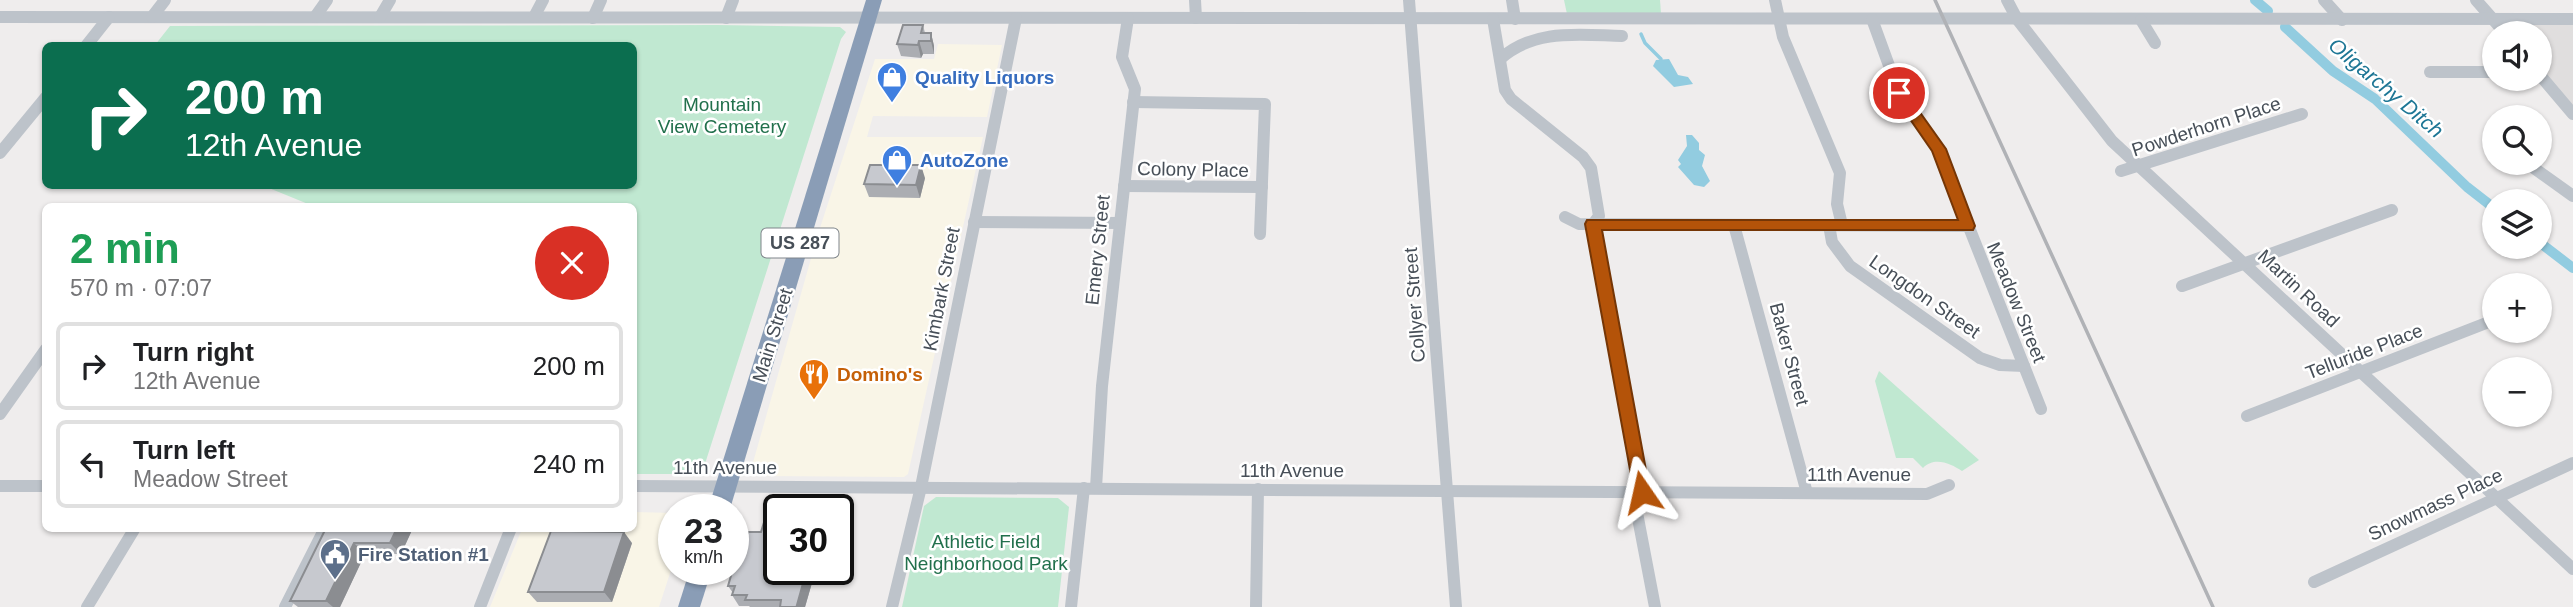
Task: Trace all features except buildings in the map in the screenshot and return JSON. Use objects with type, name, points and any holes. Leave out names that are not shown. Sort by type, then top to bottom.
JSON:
[{"type":"highway","name":"Main Street","points":[[724,494],[874,0]]},
{"type":"highway","points":[[689,607],[696,585]]},
{"type":"street","points":[[152,17],[165,0]]},
{"type":"street","points":[[315,17],[327,0]]},
{"type":"street","points":[[380,17],[390,0]]},
{"type":"street","points":[[534,18],[543,0]]},
{"type":"street","points":[[593,18],[601,0]]},
{"type":"street","points":[[726,18],[733,0]]},
{"type":"street","points":[[1195,0],[1196,18]]},
{"type":"street","name":"Collyer Street","points":[[1409,0],[1456,607]]},
{"type":"street","points":[[1512,0],[1515,19]]},
{"type":"street","points":[[1775,0],[1783,37],[1840,173],[1835,225]]},
{"type":"street","name":"Martin Road","points":[[2007,0],[2017,19],[2095,121],[2138,166],[2573,569]]},
{"type":"street","points":[[2324,0],[2342,20]]},
{"type":"street","points":[[2476,0],[2493,19]]},
{"type":"street","points":[[0,17],[2573,19]]},
{"type":"street","points":[[89,42],[109,17]]},
{"type":"street","name":"Kimbark Street","points":[[892,607],[921,487],[1016,18]]},
{"type":"street","name":"Emery Street","points":[[1071,607],[1090,488],[1135,89],[1122,57],[1128,18]]},
{"type":"street","points":[[1493,19],[1505,90],[1511,99],[1573,147],[1591,168],[1599,216],[1593,224],[1655,607]]},
{"type":"street","name":"Meadow Street","points":[[1872,19],[1899,93],[1938,149],[2041,409]]},
{"type":"street","points":[[2141,20],[2155,43]]},
{"type":"street","points":[[1500,58],[1507,50],[1534,38],[1622,36]]},
{"type":"street","points":[[2430,72],[2482,72]]},
{"type":"street","points":[[2552,89],[2573,114]]},
{"type":"street","points":[[0,153],[42,102]]},
{"type":"street","points":[[1133,102],[1265,104],[1260,233]]},
{"type":"street","name":"Powderhorn Place","points":[[2121,171],[2302,114]]},
{"type":"street","points":[[2544,175],[2573,196]]},
{"type":"street","name":"Colony Place","points":[[1124,186],[1262,187]]},
{"type":"street","points":[[2182,286],[2392,210]]},
{"type":"street","points":[[1565,217],[1579,224],[1968,226]]},
{"type":"street","points":[[974,222],[1120,223]]},
{"type":"street","name":"Baker Street","points":[[1734,225],[1807,493]]},
{"type":"street","name":"Longdon Street","points":[[1835,225],[1832,242],[1850,266],[1980,358],[1993,364],[2024,366]]},
{"type":"street","name":"Telluride Place","points":[[2247,416],[2482,325]]},
{"type":"street","points":[[0,414],[42,355]]},
{"type":"street","name":"Snowmass Place","points":[[2314,582],[2573,463]]},
{"type":"street","name":"11th Avenue","points":[[637,486],[1927,494],[1949,485]]},
{"type":"street","points":[[0,486],[42,486]]},
{"type":"street","points":[[1256,607],[1258,489]]},
{"type":"street","points":[[87,607],[133,532]]},
{"type":"street","points":[[285,607],[323,532]]},
{"type":"street","points":[[480,607],[510,532]]},
{"type":"shaded area","points":[[2493,19],[2573,19],[2573,114],[2552,89],[2552,21]]},
{"type":"shaded area","points":[[938,44],[1002,45],[987,117],[873,116],[867,137],[983,137],[908,474],[904,477],[755,476],[752,466],[818,234],[875,59],[934,59]]},
{"type":"shaded area","points":[[637,512],[658,513],[658,585],[666,585],[659,607],[490,607],[521,532],[637,532]]},
{"type":"green space","points":[[1564,0],[1660,0],[1661,14],[1567,14]]},
{"type":"green space","name":"Mountain View Cemetery","points":[[170,26],[840,27],[846,32],[841,39],[703,470],[696,474],[637,474],[637,203],[306,203],[271,189],[637,189],[637,42],[157,42]]},
{"type":"green space","points":[[1879,371],[1979,460],[1962,471],[1943,462],[1933,462],[1923,468],[1913,458],[1896,458],[1875,381]]},
{"type":"green space","name":"Athletic Field Neighborhood Park","points":[[936,497],[1058,498],[1069,507],[1058,607],[902,607],[924,506]]},
{"type":"water","points":[[1669,59],[1678,75],[1688,77],[1693,84],[1674,87],[1653,66],[1656,60]]},
{"type":"water","points":[[1686,135],[1692,135],[1699,143],[1699,150],[1705,155],[1702,166],[1710,181],[1704,187],[1694,185],[1678,167],[1681,164],[1678,160],[1687,146]]},
{"type":"waterway","name":"Oligarchy Ditch","points":[[2255,0],[2268,11]]},
{"type":"waterway","name":"Oligarchy Ditch","points":[[2285,27],[2333,71],[2375,99],[2482,199]]},
{"type":"waterway","points":[[1641,34],[1645,43],[1661,59]]},
{"type":"waterway","name":"Oligarchy Ditch","points":[[2552,252],[2573,268]]},
{"type":"railway","points":[[1935,0],[2213,607]]},
{"type":"place","name":"Quality Liquors","points":[[892,104]]},
{"type":"place","name":"AutoZone","points":[[897,187]]},
{"type":"place","name":"Domino's","points":[[814,401]]},
{"type":"place","name":"Fire Station #1","points":[[335,581]]},
{"type":"route","points":[[1642,492],[1593,224],[1968,226],[1938,149],[1899,93]]}]
